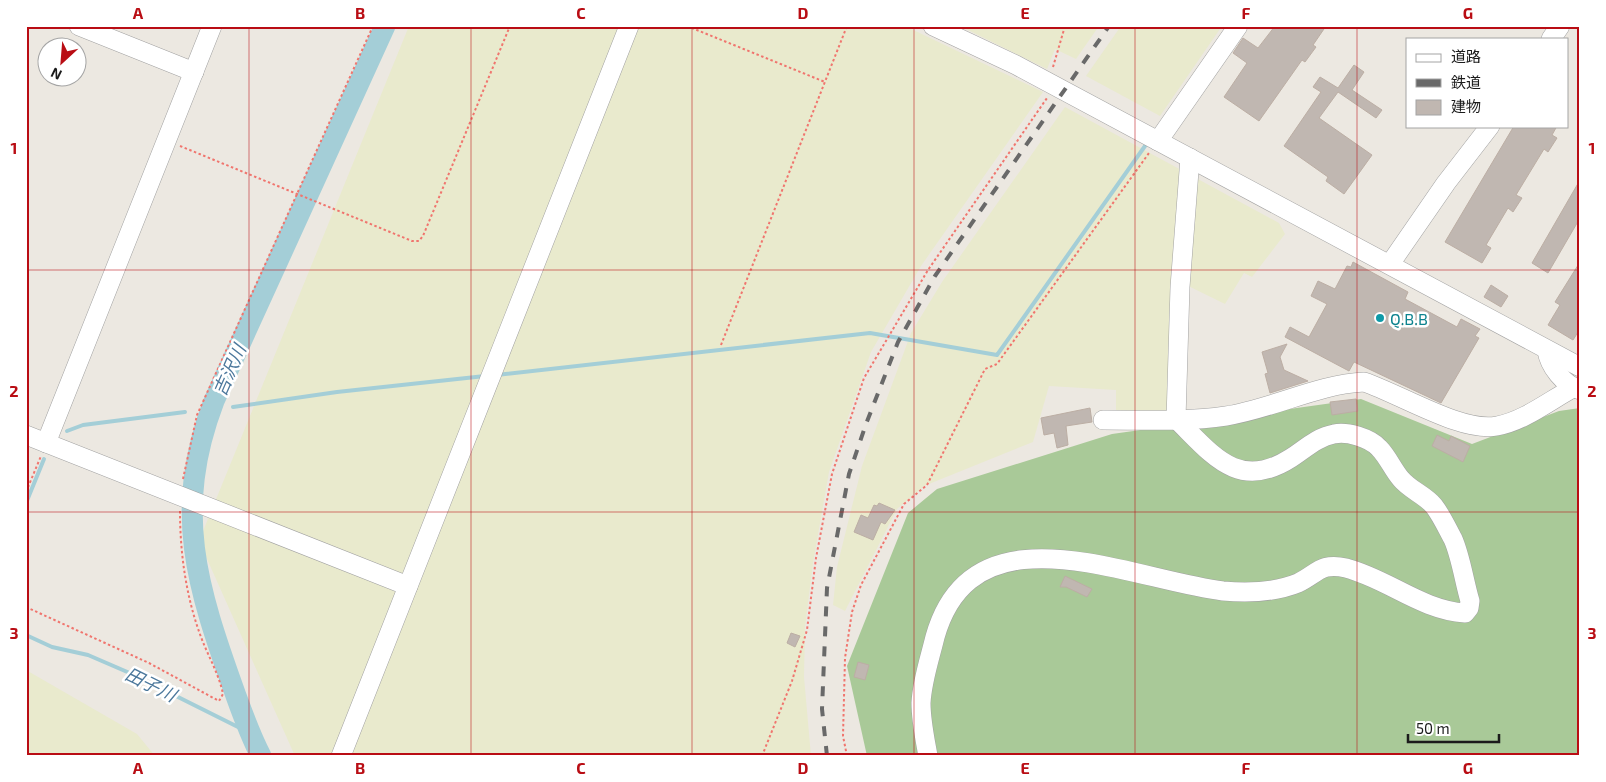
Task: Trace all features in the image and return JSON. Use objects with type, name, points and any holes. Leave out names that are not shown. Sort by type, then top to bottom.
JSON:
[{"type":"street","points":[[79,26],[194,72]]},
{"type":"street","points":[[46,443],[212,26]]},
{"type":"street","points":[[341,756],[629,26]]},
{"type":"street","points":[[933,26],[1049,83],[1580,367]]},
{"type":"street","points":[[1158,141],[1238,26]]},
{"type":"street","points":[[1553,38],[1560,26]]},
{"type":"street","points":[[1390,264],[1446,183],[1488,128]]},
{"type":"street","points":[[928,756],[921,703],[928,664],[938,627],[950,601],[973,576],[1004,562],[1040,557],[1074,561],[1224,591],[1272,590],[1298,582],[1322,567],[1333,566],[1377,580],[1421,603],[1454,612],[1465,613],[1470,608],[1470,601],[1454,541],[1442,519],[1433,505],[1402,480],[1379,447],[1351,434],[1335,433],[1319,438],[1273,469],[1260,472],[1235,468],[1223,463],[1176,419],[1180,287],[1190,158]]},
{"type":"street","points":[[1103,420],[1225,416],[1273,405],[1348,383],[1364,382],[1459,421],[1484,427],[1498,426],[1518,420],[1576,389],[1553,368],[1548,360],[1547,350]]},
{"type":"street","points":[[26,435],[408,586]]},
{"type":"path","points":[[26,608],[149,663],[219,701],[223,694],[221,685],[200,635],[186,582],[180,528],[187,500],[188,450],[197,415],[373,26]]},
{"type":"path","points":[[167,141],[412,241],[420,240],[510,26]]},
{"type":"path","points":[[687,26],[825,82]]},
{"type":"path","points":[[721,345],[848,26]]},
{"type":"path","points":[[762,756],[792,681],[807,630],[818,548],[832,474],[864,378],[928,270],[1050,94],[1049,83],[1065,26]]},
{"type":"path","points":[[846,756],[843,736],[845,658],[852,612],[861,585],[904,504],[927,485],[985,369],[996,364],[1158,141]]},
{"type":"path","points":[[26,492],[46,443]]},
{"type":"green space","points":[[409,26],[905,26],[1043,92],[921,266],[871,352],[829,472],[813,563],[805,627],[804,677],[811,756],[295,756],[199,541]]},
{"type":"green space","points":[[960,26],[1099,26],[1076,59],[1055,49],[1047,69]]},
{"type":"green space","points":[[1121,26],[1222,26],[1160,116],[1086,76]]},
{"type":"green space","points":[[1065,107],[1279,223],[1285,234],[1252,277],[1244,273],[1225,304],[1174,279],[1168,414],[1116,417],[1116,390],[1049,386],[1033,442],[924,486],[897,509],[845,611],[833,605],[837,567],[862,466],[911,333],[942,282]]},
{"type":"green space","points":[[1361,399],[1472,444],[1559,411],[1580,408],[1580,747],[1577,756],[867,756],[847,666],[908,513],[937,489],[1112,434]]},
{"type":"green space","points":[[26,670],[137,734],[155,756],[26,756]]},
{"type":"building","points":[[1275,26],[1326,26],[1313,45],[1316,47],[1305,62],[1302,60],[1259,121],[1224,97],[1247,63],[1233,53],[1243,38],[1258,48]]},
{"type":"building","points":[[1354,65],[1364,72],[1352,90],[1382,110],[1376,118],[1338,92],[1319,118],[1372,155],[1344,194],[1326,181],[1328,177],[1284,146],[1321,92],[1313,87],[1320,77],[1338,88]]},
{"type":"building","points":[[1513,128],[1556,128],[1552,135],[1557,138],[1548,152],[1544,149],[1516,195],[1522,198],[1513,212],[1508,208],[1486,245],[1491,248],[1482,263],[1445,242]]},
{"type":"building","points":[[1580,180],[1580,218],[1548,273],[1532,263]]},
{"type":"building","name":"Q.B.B","points":[[1353,262],[1408,292],[1405,299],[1457,327],[1461,319],[1480,329],[1475,336],[1479,338],[1441,403],[1354,362],[1349,371],[1285,337],[1290,327],[1309,337],[1327,304],[1311,296],[1318,281],[1335,289],[1347,266],[1351,267]]},
{"type":"building","points":[[1580,262],[1580,329],[1573,340],[1548,325],[1560,305],[1555,302]]},
{"type":"building","points":[[1491,285],[1508,296],[1501,307],[1484,297]]},
{"type":"building","points":[[1287,344],[1280,357],[1284,370],[1308,381],[1270,393],[1265,374],[1268,373],[1262,352]]},
{"type":"building","points":[[1356,399],[1358,411],[1332,415],[1330,402]]},
{"type":"building","points":[[1090,408],[1092,422],[1066,426],[1068,445],[1057,448],[1054,433],[1044,435],[1041,418]]},
{"type":"building","points":[[1437,435],[1449,441],[1451,436],[1470,446],[1463,462],[1432,446]]},
{"type":"building","points":[[879,503],[895,510],[885,524],[881,522],[873,540],[854,532],[861,515],[868,518],[874,505],[877,506]]},
{"type":"building","points":[[1065,576],[1092,589],[1087,597],[1066,587],[1060,587]]},
{"type":"building","points":[[791,633],[800,636],[795,647],[787,643]]},
{"type":"building","points":[[858,662],[869,665],[865,680],[854,677]]},
{"type":"waterway","name":"吉沢川","points":[[261,756],[247,725],[221,655],[201,583],[194,549],[192,514],[194,478],[201,441],[214,401],[385,26]]},
{"type":"waterway","points":[[496,375],[870,333],[997,355],[1145,146]]},
{"type":"waterway","points":[[233,407],[337,392],[485,376]]},
{"type":"waterway","points":[[67,431],[83,425],[185,412]]},
{"type":"waterway","points":[[26,503],[44,459]]},
{"type":"waterway","name":"田子川","points":[[26,635],[52,647],[88,655],[132,674],[248,732]]},
{"type":"railway","points":[[827,756],[822,709],[827,588],[849,474],[866,424],[898,342],[935,276],[1109,26]]},
{"type":"place","name":"Q.B.B","points":[[1380,318]]}]
